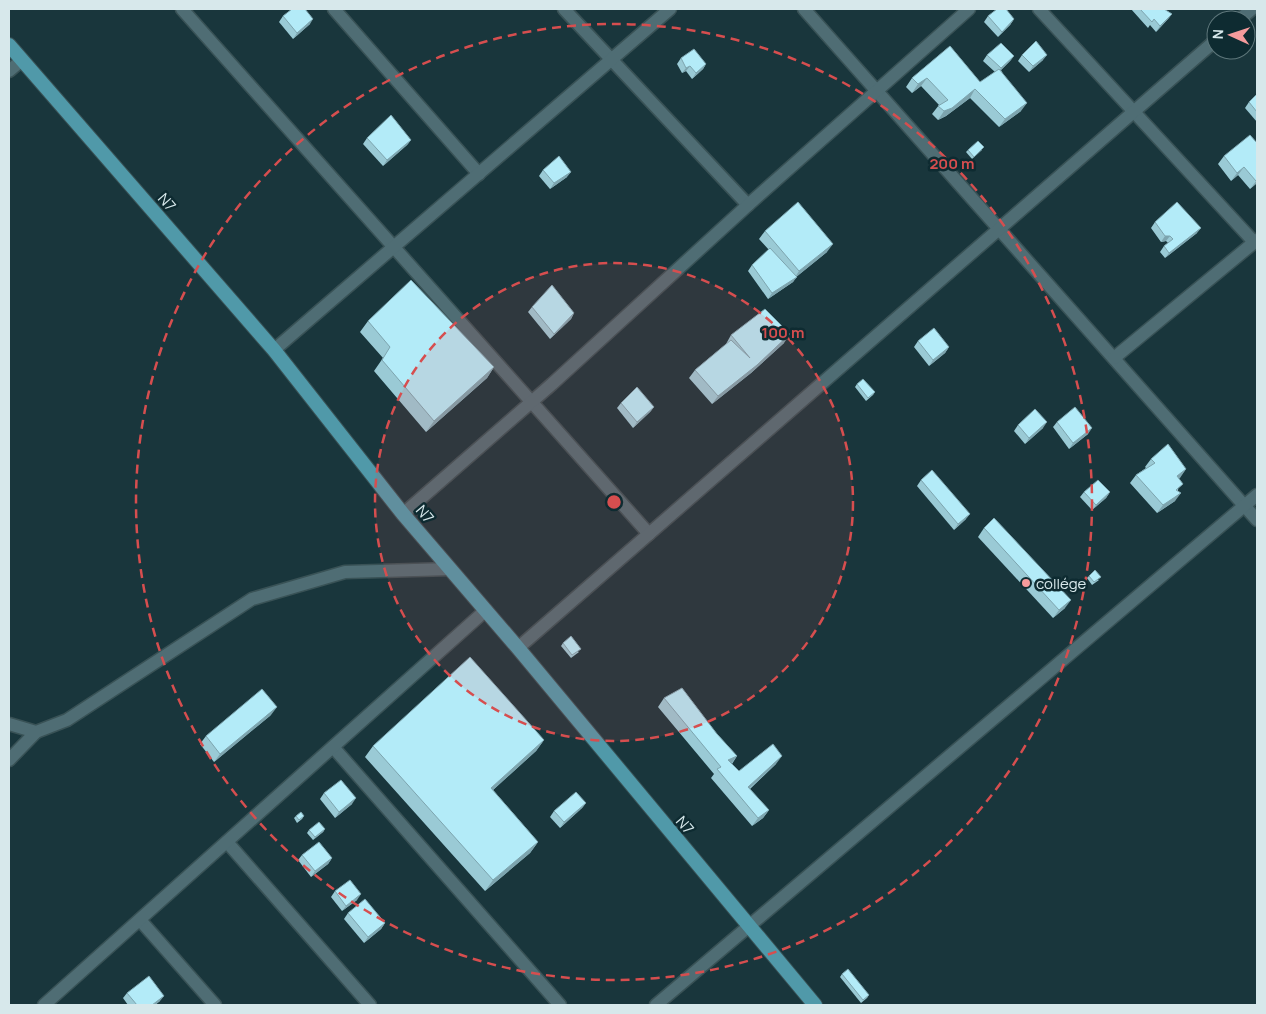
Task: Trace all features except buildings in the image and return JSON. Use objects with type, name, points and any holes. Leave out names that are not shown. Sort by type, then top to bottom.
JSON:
[{"type":"main road","name":"N7","points":[[9,45],[274,350],[403,514],[518,648],[816,1005]]},
{"type":"street","points":[[182,9],[649,534]]},
{"type":"street","points":[[334,9],[479,174]]},
{"type":"street","points":[[564,9],[748,205]]},
{"type":"street","points":[[274,350],[670,9]]},
{"type":"street","points":[[804,9],[1257,520]]},
{"type":"street","points":[[403,514],[532,402],[748,205],[969,9]]},
{"type":"street","points":[[1038,9],[1256,241],[1114,358]]},
{"type":"street","points":[[518,648],[1206,49]]},
{"type":"street","points":[[9,71],[22,60]]},
{"type":"street","points":[[656,1005],[1257,495]]},
{"type":"street","points":[[9,760],[36,732],[67,720],[252,599],[346,572],[450,569]]},
{"type":"street","points":[[50,1003],[486,610]]},
{"type":"street","points":[[9,724],[36,732]]},
{"type":"street","points":[[333,747],[560,1005]]},
{"type":"street","points":[[227,842],[370,1005]]},
{"type":"street","points":[[140,920],[215,1005]]},
{"type":"place","name":"collége","points":[[1026,583]]}]
